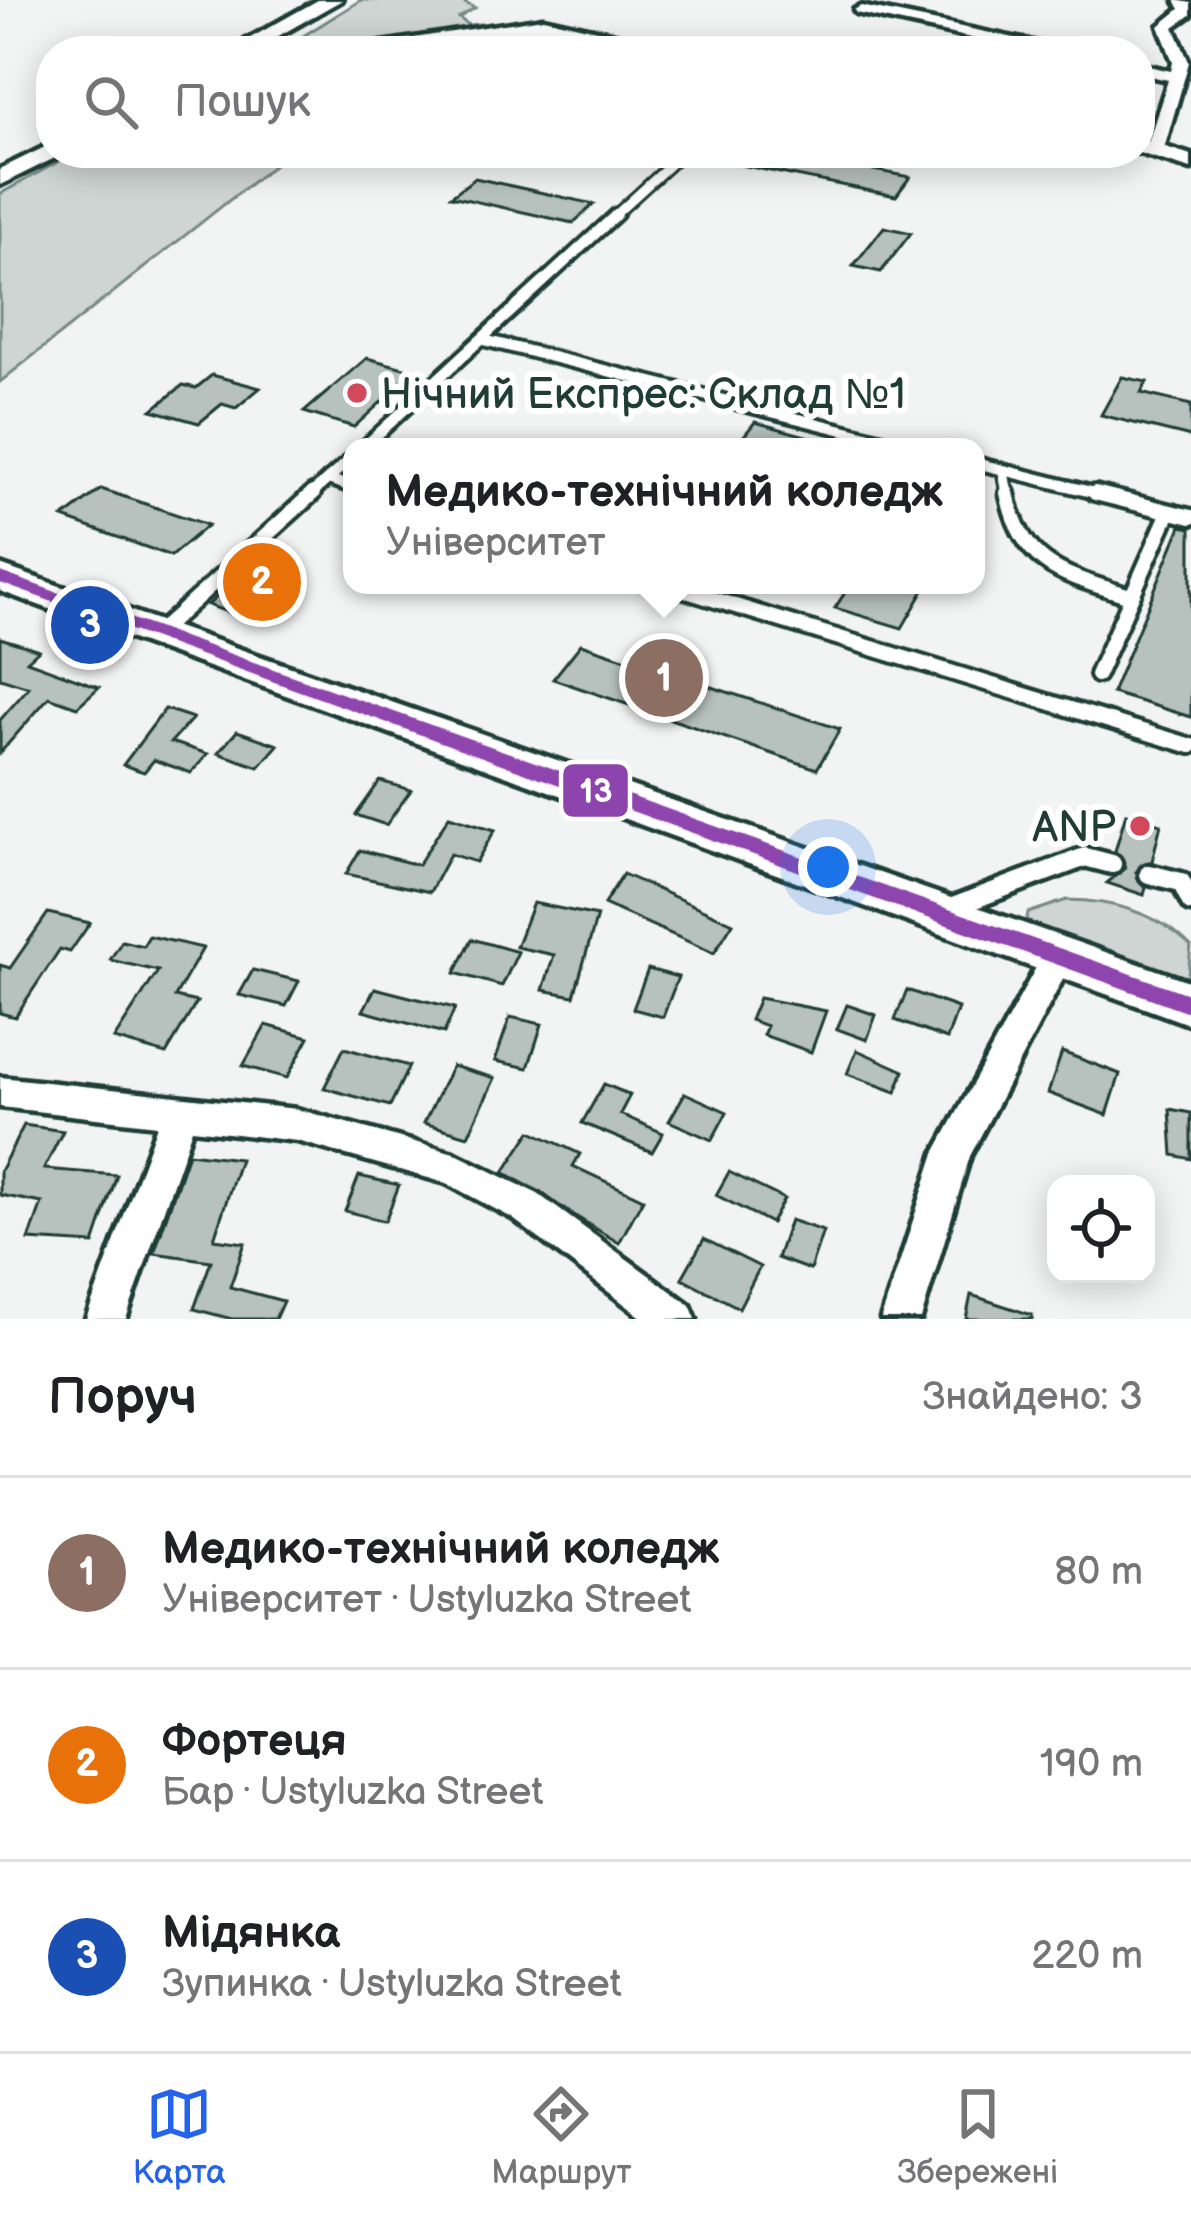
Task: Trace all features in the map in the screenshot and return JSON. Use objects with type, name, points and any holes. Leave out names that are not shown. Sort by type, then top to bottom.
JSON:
[{"type":"main road","points":[[0,577],[1191,1004]]},
{"type":"street","points":[[265,36],[332,0]]},
{"type":"street","points":[[1155,132],[1183,67],[1166,26],[1187,7]]},
{"type":"street","points":[[861,10],[982,36]]},
{"type":"street","points":[[466,36],[543,24],[604,36]]},
{"type":"street","points":[[1168,104],[1191,109]]},
{"type":"street","points":[[1155,149],[1191,162]]},
{"type":"street","points":[[0,178],[36,159]]},
{"type":"street","points":[[901,1319],[953,1154],[1058,958]]},
{"type":"street","points":[[0,1092],[297,1125],[454,1169],[525,1205],[676,1319]]},
{"type":"street","points":[[106,1319],[180,1112]]},
{"type":"lane","points":[[374,438],[666,168]]},
{"type":"lane","points":[[484,340],[875,438]]},
{"type":"lane","points":[[157,634],[343,466]]},
{"type":"lane","points":[[985,466],[1191,517]]},
{"type":"lane","points":[[1003,470],[1012,525],[1027,555],[1071,577],[1130,596]]},
{"type":"lane","points":[[328,479],[343,484]]},
{"type":"lane","points":[[1097,675],[1169,512]]},
{"type":"lane","points":[[696,594],[1191,746]]},
{"type":"lane","points":[[933,914],[1085,856],[1112,864]]},
{"type":"lane","points":[[1149,874],[1181,882],[1191,902]]},
{"type":"shaded area","points":[[361,0],[458,0],[475,8],[459,18],[468,25],[516,21],[434,36],[303,36]]},
{"type":"shaded area","points":[[47,168],[270,168],[0,382],[0,194]]},
{"type":"shaded area","points":[[1067,900],[1134,911],[1164,925],[1191,946],[1187,985],[1025,929],[1028,913]]},
{"type":"building","points":[[756,168],[863,168],[910,177],[896,196]]},
{"type":"building","points":[[475,178],[594,204],[573,223],[451,196]]},
{"type":"building","points":[[884,227],[911,233],[881,272],[853,266]]},
{"type":"building","points":[[367,358],[415,371],[354,427],[304,412]]},
{"type":"building","points":[[212,375],[260,388],[236,408],[222,404],[199,423],[152,410],[183,385],[196,388]]},
{"type":"building","points":[[1122,377],[1147,382],[1141,393],[1191,405],[1191,437],[1101,415]]},
{"type":"building","points":[[755,422],[813,438],[742,438]]},
{"type":"building","points":[[101,489],[208,525],[171,556],[63,518]]},
{"type":"building","points":[[1181,526],[1191,528],[1191,717],[1112,693]]},
{"type":"building","points":[[263,555],[305,569],[254,622],[208,605]]},
{"type":"building","points":[[844,594],[922,594],[902,628],[835,608]]},
{"type":"building","points":[[0,638],[39,650],[27,661],[99,687],[77,707],[49,697],[0,753],[0,720],[29,687],[0,678]]},
{"type":"building","points":[[581,644],[840,729],[817,769],[553,679]]},
{"type":"building","points":[[165,709],[193,718],[171,742],[208,754],[191,773],[154,760],[144,772],[123,765]]},
{"type":"building","points":[[237,731],[278,745],[259,767],[218,753]]},
{"type":"building","points":[[380,781],[411,790],[386,825],[356,815]]},
{"type":"building","points":[[1126,813],[1161,824],[1152,861],[1136,872],[1146,887],[1144,895],[1107,883],[1125,868],[1115,851]]},
{"type":"building","points":[[449,816],[495,830],[476,862],[450,854],[430,892],[346,874],[360,850],[418,865]]},
{"type":"building","points":[[623,874],[733,923],[714,953],[604,904]]},
{"type":"building","points":[[533,903],[597,916],[574,996],[543,990],[554,955],[516,947]]},
{"type":"building","points":[[48,913],[90,923],[70,952],[60,949],[15,1017],[0,1013],[0,965],[10,968]]},
{"type":"building","points":[[149,936],[203,948],[175,997],[197,1002],[166,1054],[114,1039],[158,971],[110,960],[122,941],[143,946]]},
{"type":"building","points":[[472,939],[518,952],[502,986],[455,973]]},
{"type":"building","points":[[648,969],[678,977],[663,1017],[633,1009]]},
{"type":"building","points":[[253,970],[299,981],[286,1006],[239,995]]},
{"type":"building","points":[[375,988],[455,1008],[444,1033],[363,1011]]},
{"type":"building","points":[[907,990],[958,1008],[947,1039],[895,1020]]},
{"type":"building","points":[[759,998],[826,1011],[811,1052],[763,1035],[767,1026],[750,1020]]},
{"type":"building","points":[[847,1005],[876,1015],[867,1040],[837,1029]]},
{"type":"building","points":[[510,1017],[542,1024],[528,1068],[495,1061]]},
{"type":"building","points":[[266,1025],[309,1037],[287,1078],[243,1066]]},
{"type":"building","points":[[344,1048],[409,1066],[390,1106],[324,1088]]},
{"type":"building","points":[[857,1050],[904,1071],[896,1092],[847,1074]]},
{"type":"building","points":[[1062,1052],[1120,1074],[1107,1115],[1048,1093]]},
{"type":"building","points":[[452,1066],[495,1078],[468,1136],[424,1123]]},
{"type":"building","points":[[604,1084],[630,1095],[620,1114],[663,1133],[652,1152],[582,1123]]},
{"type":"building","points":[[685,1093],[727,1112],[712,1140],[669,1121]]},
{"type":"building","points":[[1170,1109],[1191,1113],[1191,1159],[1173,1155]]},
{"type":"building","points":[[24,1125],[63,1131],[44,1169],[117,1175],[94,1244],[29,1240],[42,1203],[0,1195],[0,1171]]},
{"type":"building","points":[[531,1131],[580,1154],[573,1166],[643,1199],[619,1243],[504,1172]]},
{"type":"building","points":[[188,1153],[240,1159],[214,1239],[245,1243],[230,1287],[283,1301],[275,1319],[232,1319],[194,1309],[211,1261],[154,1253]]},
{"type":"building","points":[[729,1172],[784,1199],[771,1223],[716,1195]]},
{"type":"building","points":[[359,1176],[399,1185],[385,1221],[345,1211]]},
{"type":"building","points":[[790,1220],[823,1231],[810,1270],[777,1258]]},
{"type":"building","points":[[704,1239],[760,1267],[739,1308],[682,1278]]},
{"type":"building","points":[[971,1295],[1032,1315],[1032,1319],[966,1319]]},
{"type":"transit line","name":"13","points":[[0,577],[1191,1004]]},
{"type":"place","name":"Нічний Експрес: Склад №1","points":[[357,393]]},
{"type":"place","name":"Фортеця","points":[[262,582]]},
{"type":"place","name":"Мідянка","points":[[90,625]]},
{"type":"place","name":"Медико-технічний коледж","points":[[664,678]]},
{"type":"place","name":"ANP","points":[[1140,826]]}]
